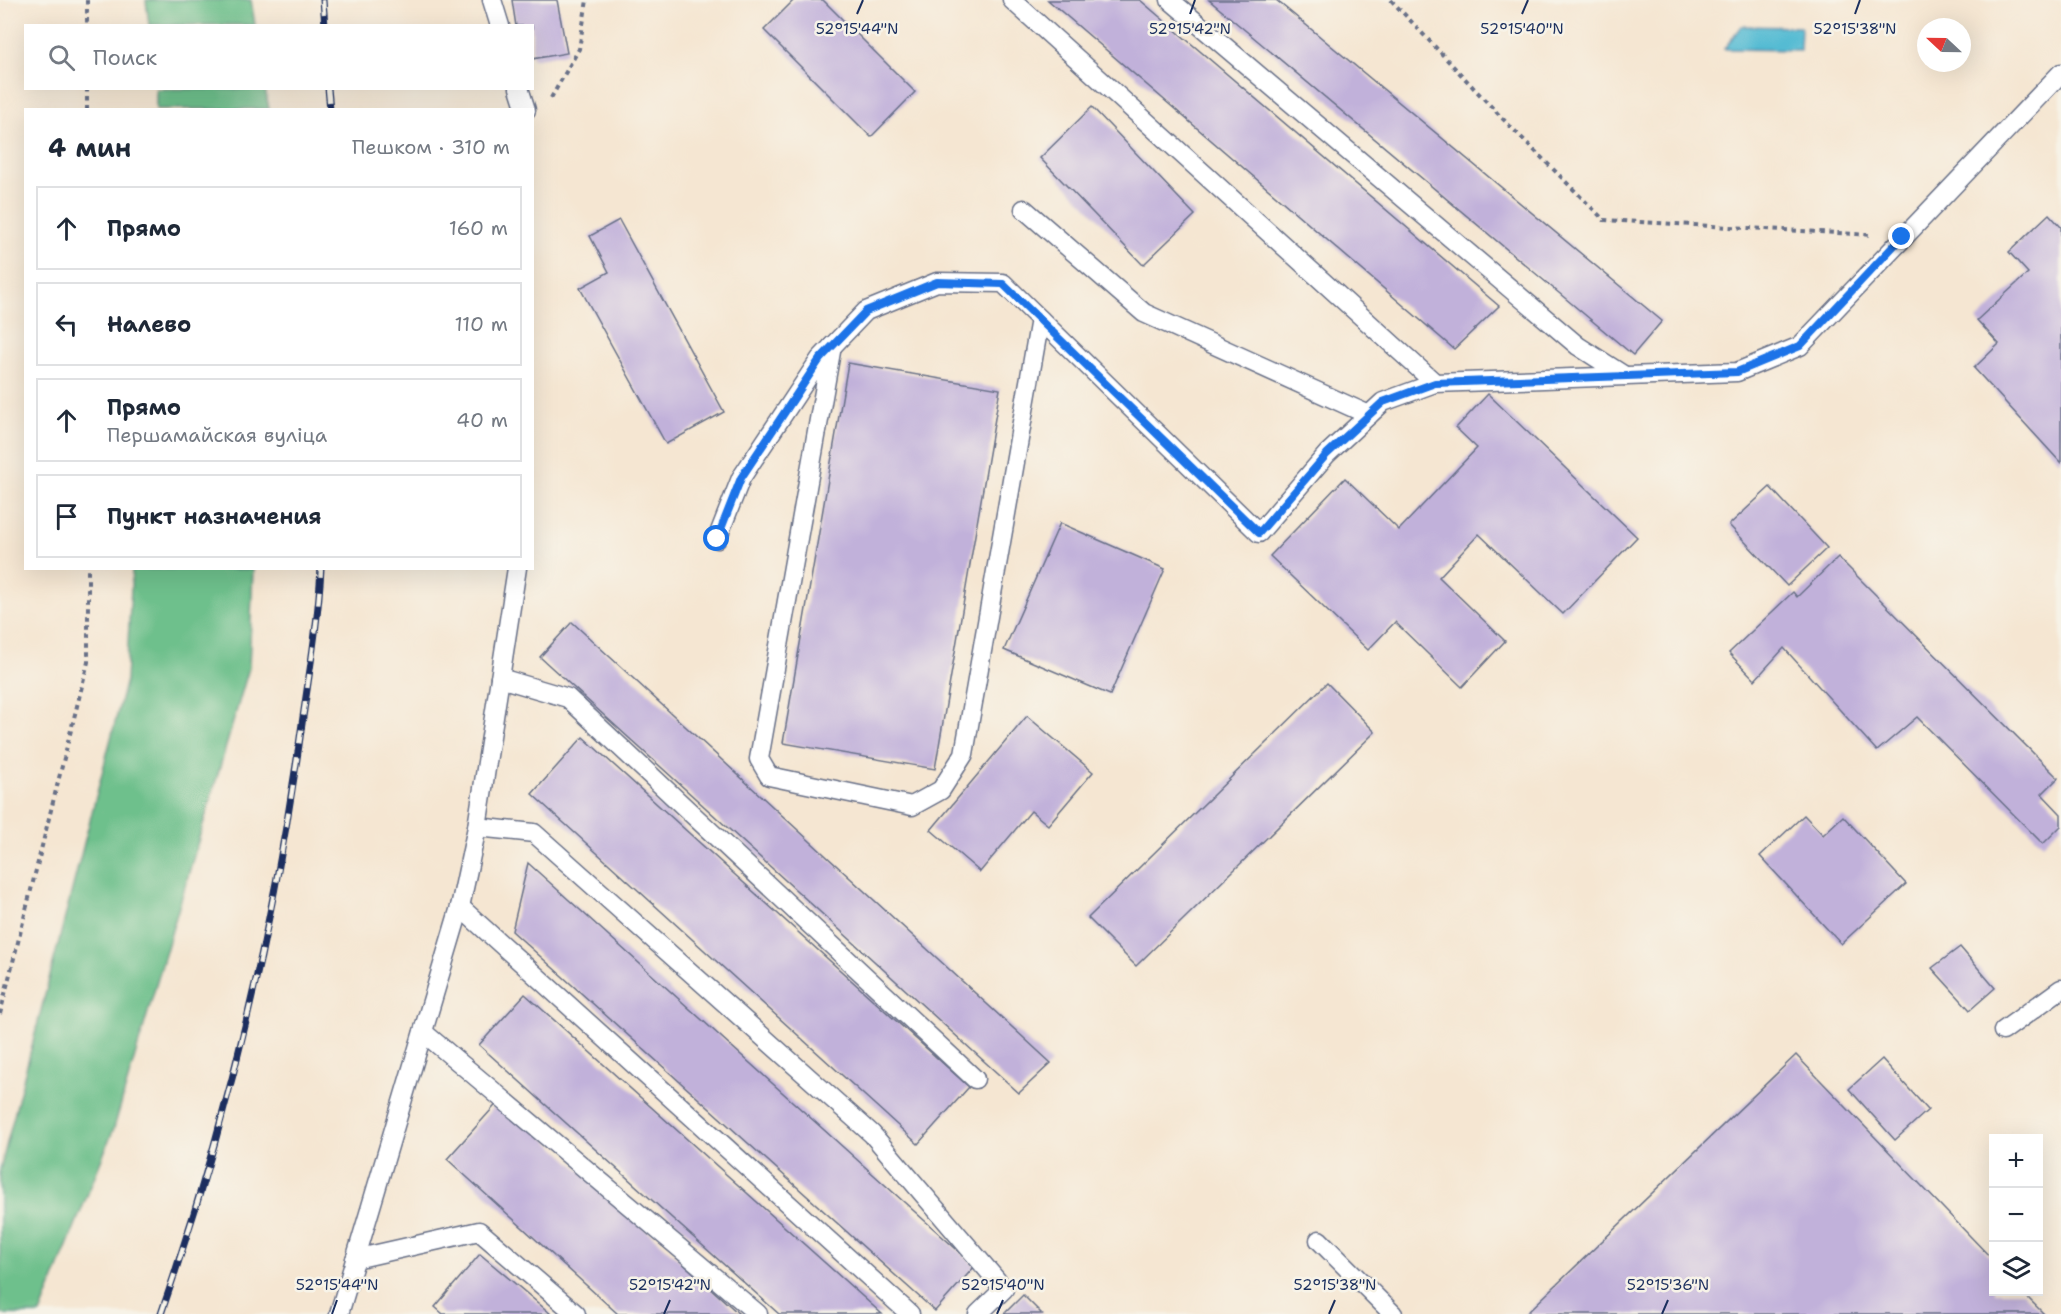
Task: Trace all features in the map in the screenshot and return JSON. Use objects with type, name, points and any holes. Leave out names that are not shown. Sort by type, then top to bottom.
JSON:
[{"type":"lane","points":[[492,0],[499,24]]},
{"type":"lane","points":[[1012,0],[1435,383]]},
{"type":"lane","points":[[1170,0],[1578,346],[1625,376]]},
{"type":"lane","points":[[717,539],[741,478],[820,359],[866,311],[937,282],[1003,284],[1259,533],[1327,454],[1383,402],[1435,383],[1737,372],[1800,346],[2061,73]]},
{"type":"lane","points":[[520,90],[525,108]]},
{"type":"lane","points":[[1024,209],[1144,313],[1369,415]]},
{"type":"lane","points":[[832,346],[759,759],[769,776],[912,806],[941,790],[964,754],[1040,319]]},
{"type":"lane","points":[[339,1314],[460,907],[477,827],[517,570]]},
{"type":"lane","points":[[500,678],[568,698],[975,1079]]},
{"type":"lane","points":[[477,827],[534,833],[872,1134],[1004,1288],[978,1314]]},
{"type":"lane","points":[[460,907],[910,1314]]},
{"type":"lane","points":[[2003,1031],[2061,989]]},
{"type":"lane","points":[[423,1032],[758,1314]]},
{"type":"lane","points":[[355,1259],[478,1231],[576,1314]]},
{"type":"lane","points":[[1319,1240],[1393,1314]]},
{"type":"path","points":[[87,0],[87,24]]},
{"type":"path","points":[[550,100],[579,49],[587,0]]},
{"type":"path","points":[[1391,0],[1501,117],[1604,220],[1902,237]]},
{"type":"path","points":[[87,90],[87,108]]},
{"type":"path","points":[[0,1014],[88,662],[88,570]]},
{"type":"green space","points":[[146,0],[251,0],[255,24],[149,24]]},
{"type":"green space","points":[[156,90],[265,90],[269,108],[156,108]]},
{"type":"green space","points":[[132,570],[253,570],[249,668],[114,1128],[40,1314],[0,1314],[0,1170],[126,680]]},
{"type":"water","points":[[1741,26],[1801,27],[1800,50],[1724,49]]},
{"type":"building","points":[[512,0],[557,0],[567,53],[534,59],[534,24],[516,24]]},
{"type":"building","points":[[794,0],[823,0],[915,92],[871,137],[764,30]]},
{"type":"building","points":[[1048,0],[1140,0],[1499,306],[1454,349]]},
{"type":"building","points":[[1209,0],[1276,0],[1662,321],[1633,355]]},
{"type":"building","points":[[1092,107],[1195,215],[1143,265],[1040,158]]},
{"type":"building","points":[[2049,214],[2061,227],[2061,463],[1974,368],[1999,344],[1977,320],[2028,273],[2009,252]]},
{"type":"building","points":[[619,220],[724,412],[666,444],[580,288],[609,272],[590,236]]},
{"type":"building","points":[[848,363],[1000,389],[935,769],[783,743]]},
{"type":"building","points":[[1488,394],[1637,537],[1563,614],[1479,534],[1439,577],[1505,641],[1462,687],[1395,622],[1368,650],[1270,556],[1345,478],[1399,530],[1477,448],[1456,428]]},
{"type":"building","points":[[1770,487],[1827,548],[1787,586],[1729,525]]},
{"type":"building","points":[[1060,523],[1165,569],[1110,695],[1004,650]]},
{"type":"building","points":[[1838,557],[2058,778],[2042,794],[2061,814],[2061,826],[2043,844],[1917,717],[1877,751],[1784,648],[1755,680],[1729,653],[1793,592],[1797,597]]},
{"type":"building","points":[[572,622],[1051,1063],[1019,1093],[540,657]]},
{"type":"building","points":[[1327,683],[1375,732],[1136,966],[1088,918]]},
{"type":"building","points":[[1027,716],[1093,772],[1048,825],[1031,811],[980,872],[931,830]]},
{"type":"building","points":[[583,737],[969,1087],[918,1144],[532,794]]},
{"type":"building","points":[[1804,815],[1823,835],[1843,816],[1906,884],[1841,944],[1760,856]]},
{"type":"building","points":[[528,863],[975,1266],[935,1311],[512,931]]},
{"type":"building","points":[[1960,947],[1995,988],[1970,1010],[1932,968]]},
{"type":"building","points":[[525,994],[882,1314],[779,1314],[479,1045]]},
{"type":"building","points":[[1796,1055],[1989,1256],[1989,1296],[2026,1296],[2044,1314],[1526,1314]]},
{"type":"building","points":[[1882,1059],[1928,1110],[1895,1140],[1849,1089]]},
{"type":"building","points":[[501,1099],[739,1314],[618,1314],[447,1159]]},
{"type":"building","points":[[480,1254],[551,1314],[443,1314],[435,1307]]},
{"type":"building","points":[[1023,1295],[1042,1314],[1004,1314]]},
{"type":"railway","points":[[323,0],[325,24]]},
{"type":"railway","points":[[328,90],[330,108]]},
{"type":"railway","points":[[161,1314],[206,1174],[244,1033],[260,962],[288,818],[315,634],[321,570]]},
{"type":"route","points":[[717,539],[741,478],[820,359],[866,311],[937,282],[1003,284],[1259,533],[1327,454],[1383,402],[1435,383],[1737,372],[1800,346],[1902,237]]}]
